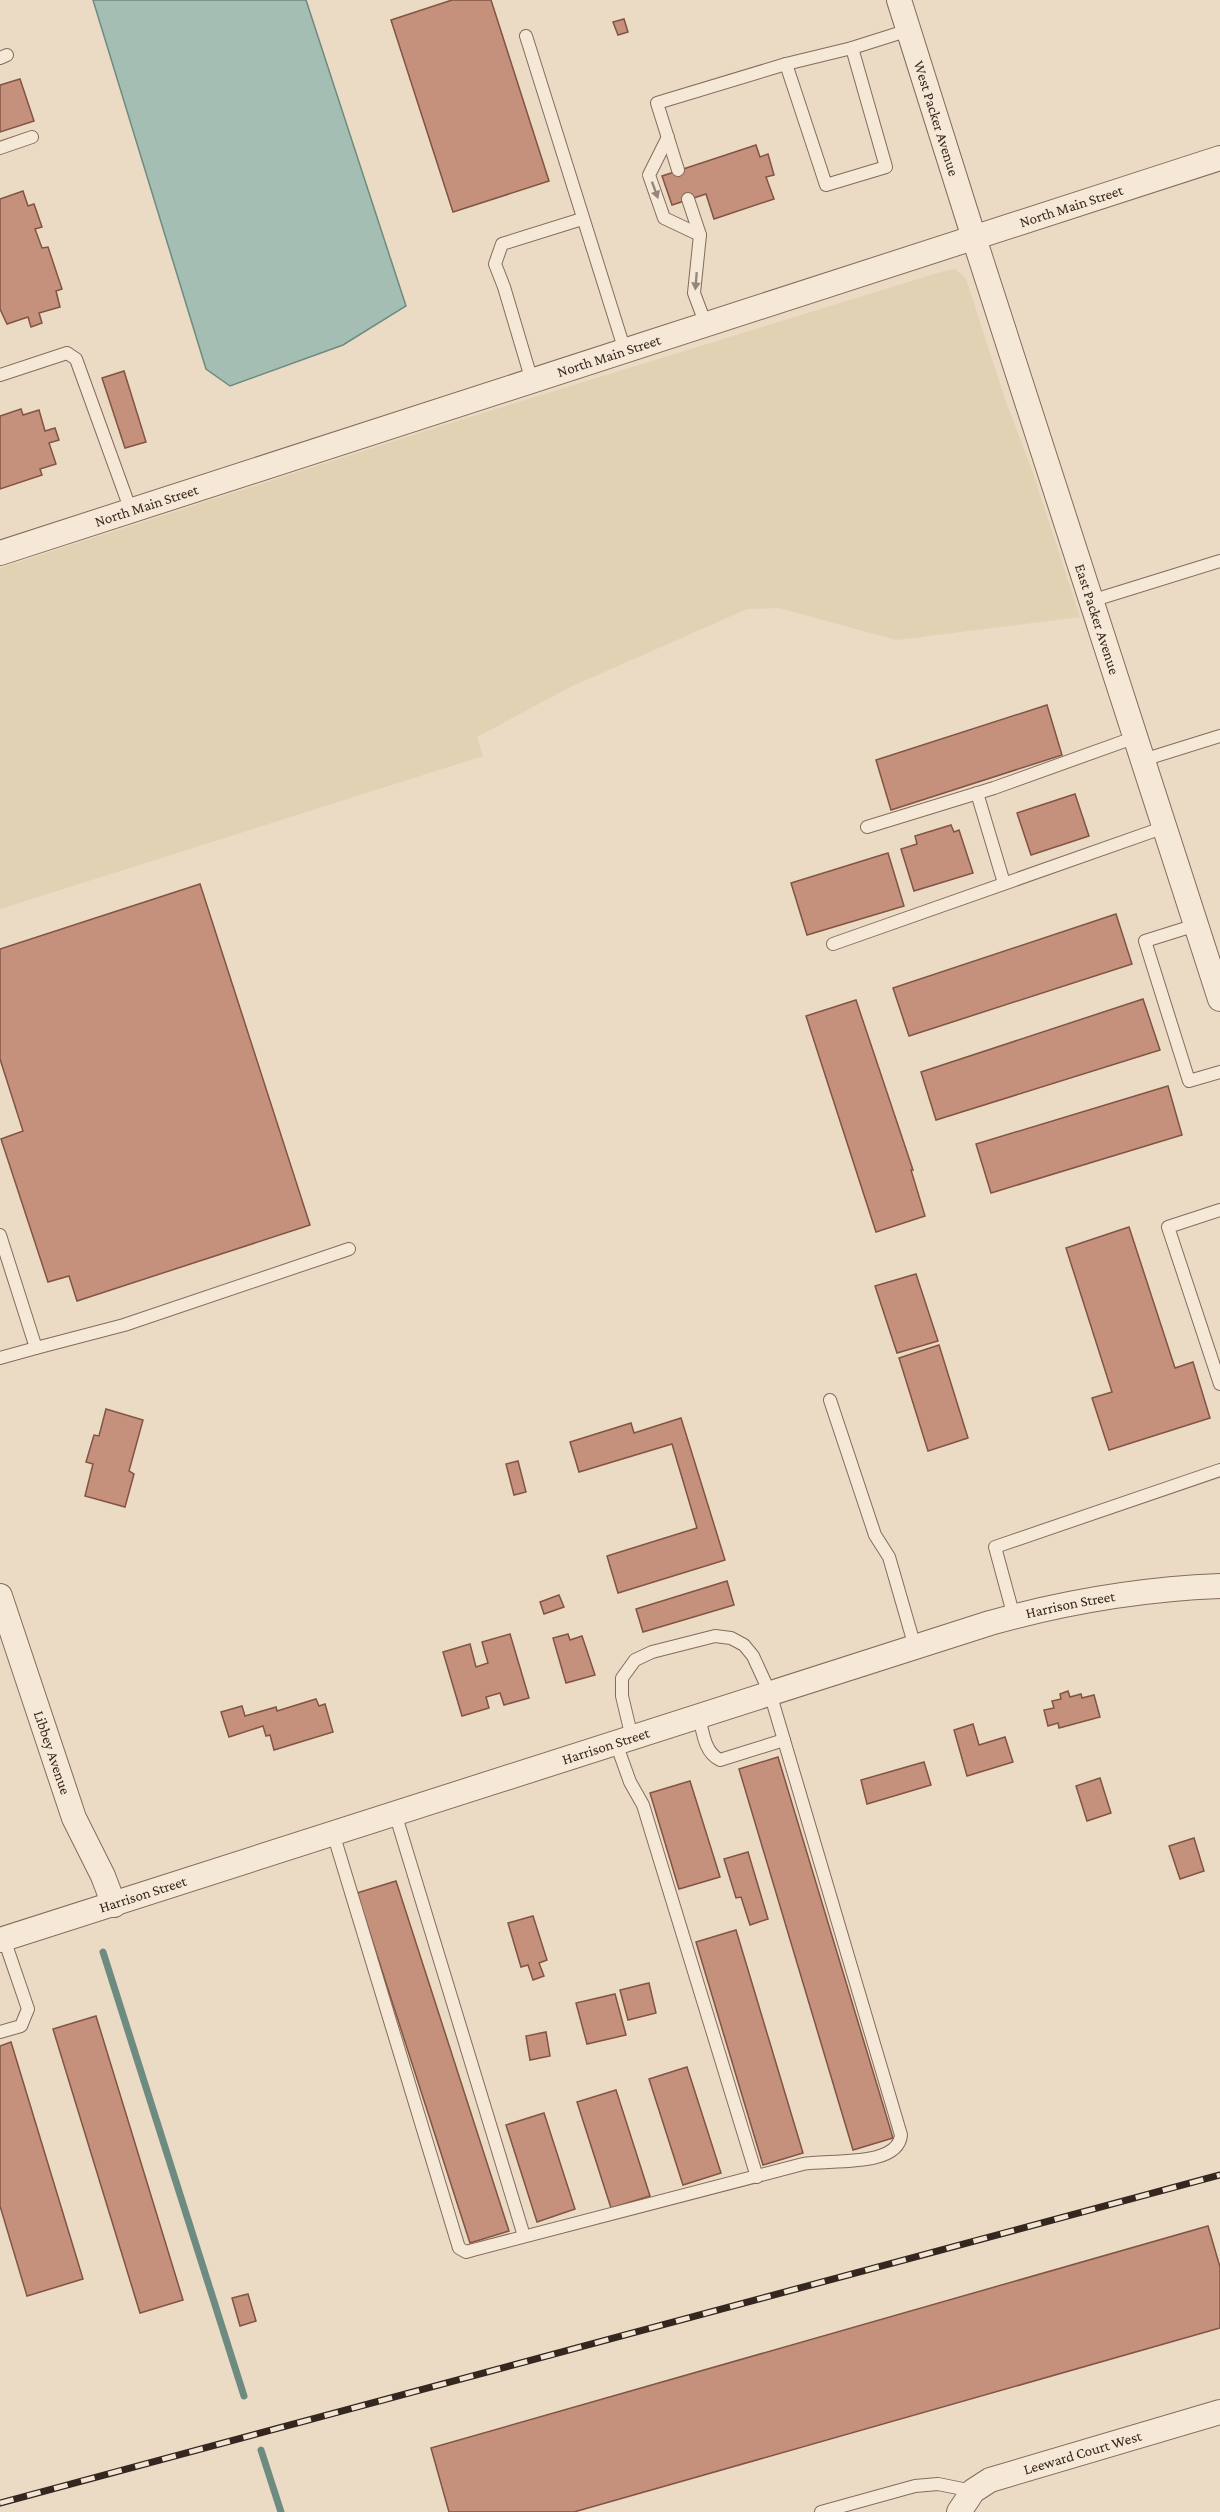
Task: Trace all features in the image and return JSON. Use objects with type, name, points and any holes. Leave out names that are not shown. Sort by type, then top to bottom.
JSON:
[{"type":"street","name":"West Packer Avenue","points":[[899,0],[974,238]]},
{"type":"street","name":"North Main Street","points":[[0,553],[1220,158]]},
{"type":"street","name":"East Packer Avenue","points":[[974,238],[1220,999]]},
{"type":"street","name":"Harrison Street","points":[[2,1940],[1014,1617],[1070,1604],[1143,1592],[1220,1586]]},
{"type":"street","name":"Libbey Avenue","points":[[0,1596],[74,1818],[103,1876],[114,1905]]},
{"type":"street","name":"Leeward Court West","points":[[959,2512],[973,2491],[990,2480],[1220,2412]]},
{"type":"lane","points":[[678,171],[657,103],[909,30]]},
{"type":"lane","points":[[526,36],[625,351]]},
{"type":"lane","points":[[786,64],[826,185],[886,167],[852,48]]},
{"type":"lane","points":[[0,148],[32,137]]},
{"type":"lane","points":[[668,137],[649,175],[664,218],[700,235]]},
{"type":"lane","points":[[688,199],[700,235],[694,293],[706,325]]},
{"type":"lane","points":[[532,381],[495,264],[502,244],[582,219]]},
{"type":"lane","points":[[0,375],[67,353],[76,359],[131,511]]},
{"type":"lane","points":[[1091,601],[1220,561]]},
{"type":"lane","points":[[867,827],[977,793],[1139,749],[1220,736]]},
{"type":"lane","points":[[977,793],[1004,883]]},
{"type":"lane","points":[[833,944],[1164,827]]},
{"type":"lane","points":[[1196,925],[1145,941],[1189,1081],[1220,1072]]},
{"type":"lane","points":[[1220,1210],[1168,1227],[1220,1384]]},
{"type":"lane","points":[[0,1235],[36,1348]]},
{"type":"lane","points":[[0,1358],[124,1324],[349,1249]]},
{"type":"lane","points":[[830,1400],[875,1535],[889,1557],[915,1647]]},
{"type":"lane","points":[[1014,1617],[995,1547],[1220,1470]]},
{"type":"lane","points":[[333,1833],[459,2248],[466,2252],[604,2218],[819,2161],[856,2162],[893,2151],[900,2143],[901,2135],[770,1694],[753,1656],[744,1645],[731,1638],[715,1636],[652,1652],[634,1660],[621,1678],[624,1740],[630,1782],[643,1805],[757,2177]]},
{"type":"lane","points":[[699,1716],[707,1748],[712,1756],[720,1760],[784,1740]]},
{"type":"lane","points":[[395,1813],[524,2236]]},
{"type":"lane","points":[[0,2032],[21,2026],[28,2009],[2,1940]]},
{"type":"lane","points":[[821,2512],[915,2486],[938,2484],[973,2491]]},
{"type":"shaded area","points":[[93,0],[306,0],[406,306],[343,345],[230,386],[206,369]]},
{"type":"shaded area","points":[[955,269],[966,279],[1080,617],[897,640],[779,608],[747,609],[570,687],[477,737],[483,756],[0,909],[0,568],[441,426]]},
{"type":"building","points":[[452,0],[491,0],[549,181],[453,212],[391,20]]},
{"type":"building","points":[[624,19],[628,32],[618,35],[613,22]]},
{"type":"building","points":[[20,79],[34,121],[0,132],[0,85]]},
{"type":"building","points":[[756,145],[760,157],[768,154],[774,175],[766,177],[774,199],[714,219],[706,194],[672,205],[662,176]]},
{"type":"building","points":[[23,191],[28,206],[34,204],[42,227],[35,229],[42,248],[48,247],[62,289],[56,291],[60,307],[39,313],[42,323],[31,327],[28,317],[7,324],[0,309],[0,199]]},
{"type":"building","points":[[124,371],[146,442],[125,448],[102,378]]},
{"type":"building","points":[[21,409],[23,415],[39,410],[45,431],[55,428],[59,440],[49,443],[56,464],[40,469],[42,475],[0,489],[0,416]]},
{"type":"building","points":[[1047,705],[1062,755],[891,810],[876,760]]},
{"type":"building","points":[[1075,794],[1089,836],[1031,855],[1017,813]]},
{"type":"building","points":[[951,825],[954,832],[959,830],[973,873],[914,891],[901,849],[917,844],[915,836]]},
{"type":"building","points":[[888,853],[904,906],[807,935],[791,883]]},
{"type":"building","points":[[200,884],[310,1225],[77,1301],[69,1276],[48,1282],[1,1139],[23,1131],[0,1059],[0,949]]},
{"type":"building","points":[[1116,914],[1132,964],[909,1036],[893,988]]},
{"type":"building","points":[[1143,999],[1160,1050],[936,1120],[921,1072]]},
{"type":"building","points":[[856,1000],[913,1170],[911,1170],[925,1216],[876,1232],[806,1016]]},
{"type":"building","points":[[1168,1086],[1182,1135],[991,1193],[976,1144]]},
{"type":"building","points":[[1129,1227],[1175,1368],[1193,1362],[1210,1418],[1109,1450],[1092,1398],[1112,1392],[1066,1248]]},
{"type":"building","points":[[916,1274],[938,1341],[897,1353],[875,1286]]},
{"type":"building","points":[[939,1345],[968,1438],[928,1451],[899,1358]]},
{"type":"building","points":[[106,1409],[143,1420],[129,1471],[134,1474],[125,1507],[85,1496],[93,1464],[86,1462],[94,1435],[99,1436]]},
{"type":"building","points":[[681,1418],[725,1560],[618,1593],[607,1556],[697,1528],[672,1444],[579,1472],[570,1442],[631,1423],[634,1433]]},
{"type":"building","points":[[518,1461],[526,1492],[514,1495],[506,1464]]},
{"type":"building","points":[[727,1581],[734,1605],[643,1632],[636,1609]]},
{"type":"building","points":[[559,1595],[564,1607],[544,1614],[540,1602]]},
{"type":"building","points":[[510,1634],[529,1698],[504,1705],[500,1693],[486,1697],[489,1708],[462,1716],[443,1652],[470,1644],[476,1667],[488,1663],[482,1642]]},
{"type":"building","points":[[568,1634],[570,1640],[582,1636],[595,1675],[566,1683],[553,1638]]},
{"type":"building","points":[[1068,1691],[1070,1697],[1081,1694],[1082,1698],[1094,1695],[1100,1717],[1059,1728],[1058,1723],[1048,1726],[1044,1710],[1054,1708],[1052,1701],[1061,1699],[1060,1694]]},
{"type":"building","points":[[316,1699],[319,1706],[325,1704],[333,1732],[274,1750],[270,1735],[266,1736],[263,1726],[229,1737],[221,1712],[242,1706],[245,1716],[276,1707],[277,1711]]},
{"type":"building","points":[[973,1724],[979,1745],[1005,1737],[1013,1762],[967,1776],[954,1730]]},
{"type":"building","points":[[778,1757],[893,2138],[853,2150],[739,1769]]},
{"type":"building","points":[[924,1762],[931,1785],[867,1804],[861,1780]]},
{"type":"building","points":[[1100,1778],[1111,1813],[1087,1821],[1076,1786]]},
{"type":"building","points":[[690,1781],[720,1877],[679,1889],[650,1793]]},
{"type":"building","points":[[1194,1838],[1204,1871],[1180,1879],[1169,1846]]},
{"type":"building","points":[[748,1852],[768,1919],[750,1925],[741,1897],[736,1898],[724,1859]]},
{"type":"building","points":[[396,1881],[509,2231],[470,2243],[357,1893]]},
{"type":"building","points":[[533,1916],[547,1960],[539,1963],[544,1976],[533,1980],[528,1965],[521,1967],[508,1923]]},
{"type":"building","points":[[736,1930],[803,2153],[763,2165],[696,1942]]},
{"type":"building","points":[[649,1983],[656,2013],[628,2020],[620,1990]]},
{"type":"building","points":[[615,1994],[626,2035],[587,2044],[576,2003]]},
{"type":"building","points":[[96,2016],[183,2300],[140,2313],[53,2029]]},
{"type":"building","points":[[546,2032],[550,2056],[530,2060],[526,2036]]},
{"type":"building","points":[[11,2042],[83,2279],[27,2296],[0,2206],[0,2046]]},
{"type":"building","points":[[687,2067],[721,2173],[683,2185],[649,2079]]},
{"type":"building","points":[[616,2090],[650,2196],[611,2208],[577,2102]]},
{"type":"building","points":[[544,2113],[575,2209],[537,2222],[506,2125]]},
{"type":"building","points":[[1208,2226],[1220,2267],[1220,2328],[574,2512],[449,2512],[431,2448]]},
{"type":"building","points":[[248,2294],[256,2321],[240,2326],[232,2298]]},
{"type":"waterway","points":[[103,1952],[244,2396]]},
{"type":"waterway","points":[[261,2450],[281,2512]]},
{"type":"railway","points":[[0,2503],[1220,2175]]}]
